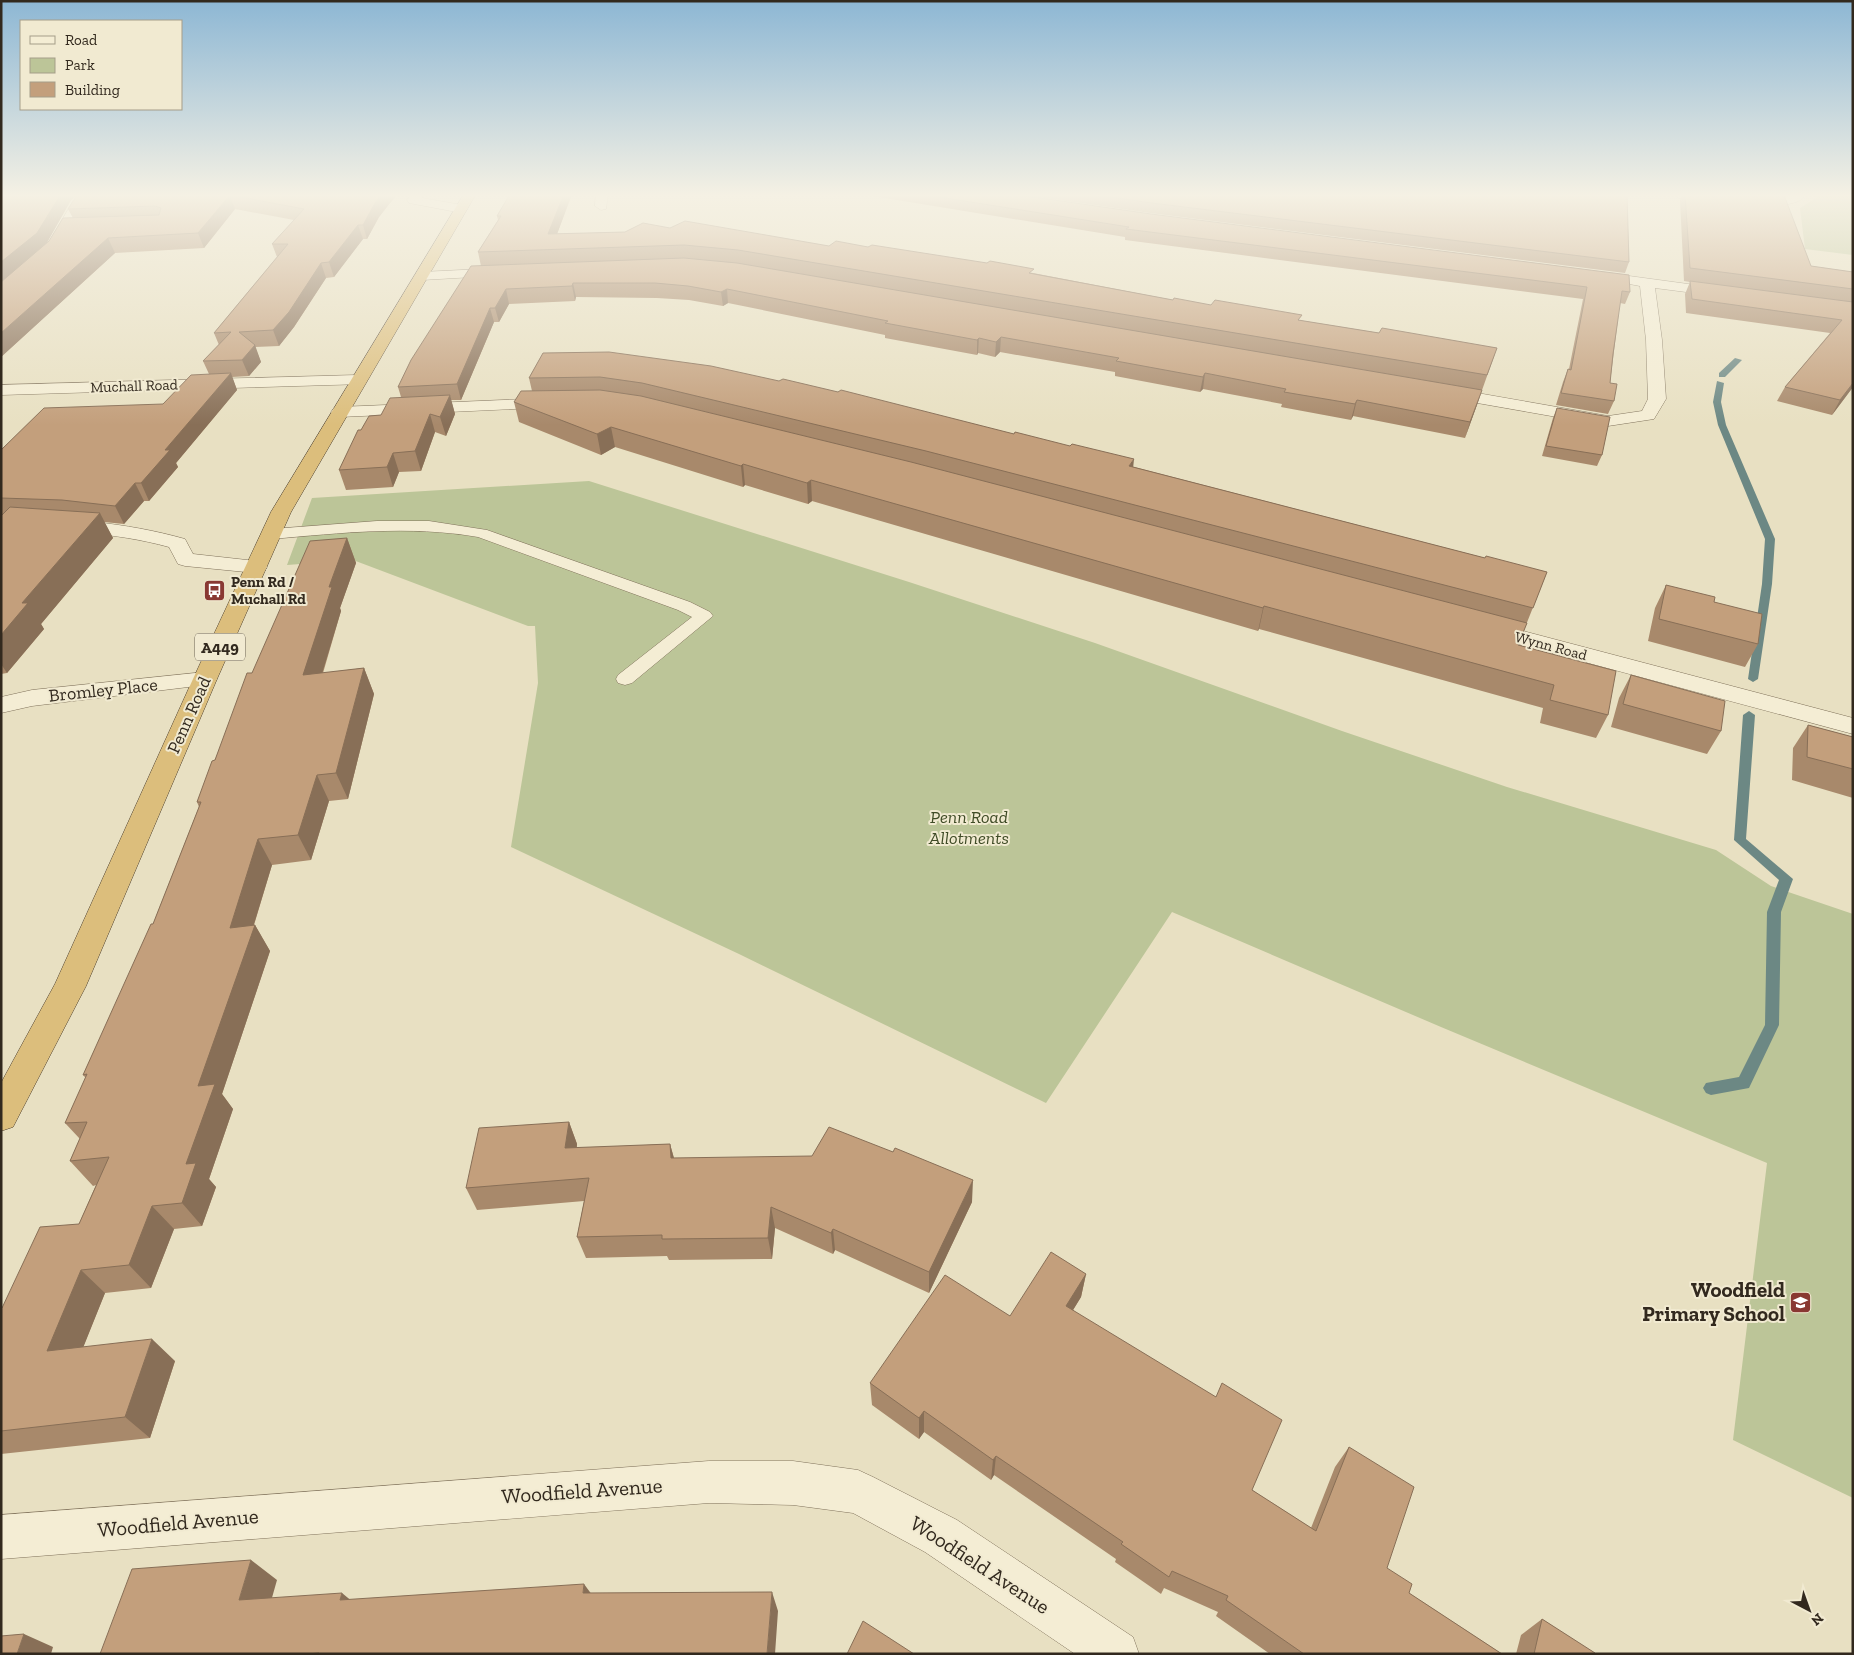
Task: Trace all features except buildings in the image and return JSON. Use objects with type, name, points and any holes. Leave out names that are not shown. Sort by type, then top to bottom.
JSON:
[{"type":"highway","name":"Penn Road","points":[[1,1116],[70,986],[205,679],[281,512],[358,380],[425,271]]},
{"type":"street","points":[[1,294],[27,271]]},
{"type":"street","points":[[422,276],[517,271]]},
{"type":"street","points":[[1612,278],[1736,294]]},
{"type":"street","points":[[1424,389],[1608,421],[1648,415],[1658,399],[1654,340],[1647,283]]},
{"type":"street","name":"Muchall Road","points":[[1,390],[358,380]]},
{"type":"street","points":[[340,412],[573,402]]},
{"type":"street","points":[[1,523],[56,524],[150,534],[178,543],[185,560],[256,568]]},
{"type":"street","name":"Wynn Road","points":[[1465,623],[1853,726]]},
{"type":"street","name":"Bromley Place","points":[[1,705],[32,698],[205,679]]},
{"type":"street","name":"Woodfield Avenue","points":[[1,1537],[709,1482],[793,1482],[858,1492],[932,1531],[1116,1654]]},
{"type":"lane","points":[[272,534],[408,525],[452,527],[490,536],[684,606],[704,616],[625,679]]},
{"type":"green space","name":"Penn Road Allotments","points":[[589,481],[1095,643],[1342,731],[1507,787],[1716,850],[1771,886],[1853,914],[1853,1498],[1733,1440],[1767,1163],[1172,912],[1046,1103],[739,954],[511,847],[538,683],[535,626],[528,626],[353,560],[287,565],[312,498]]},
{"type":"waterway","points":[[1722,375],[1738,360]]},
{"type":"waterway","points":[[1720,383],[1717,402],[1722,425],[1770,539],[1767,584],[1753,679]]},
{"type":"waterway","points":[[1711,1088],[1744,1083],[1772,1025],[1774,912],[1786,879],[1740,840],[1749,715]]},
{"type":"place","name":"Penn Rd / Muchall Rd","points":[[215,591]]},
{"type":"place","name":"Woodfield Primary School","points":[[1801,1302]]}]
